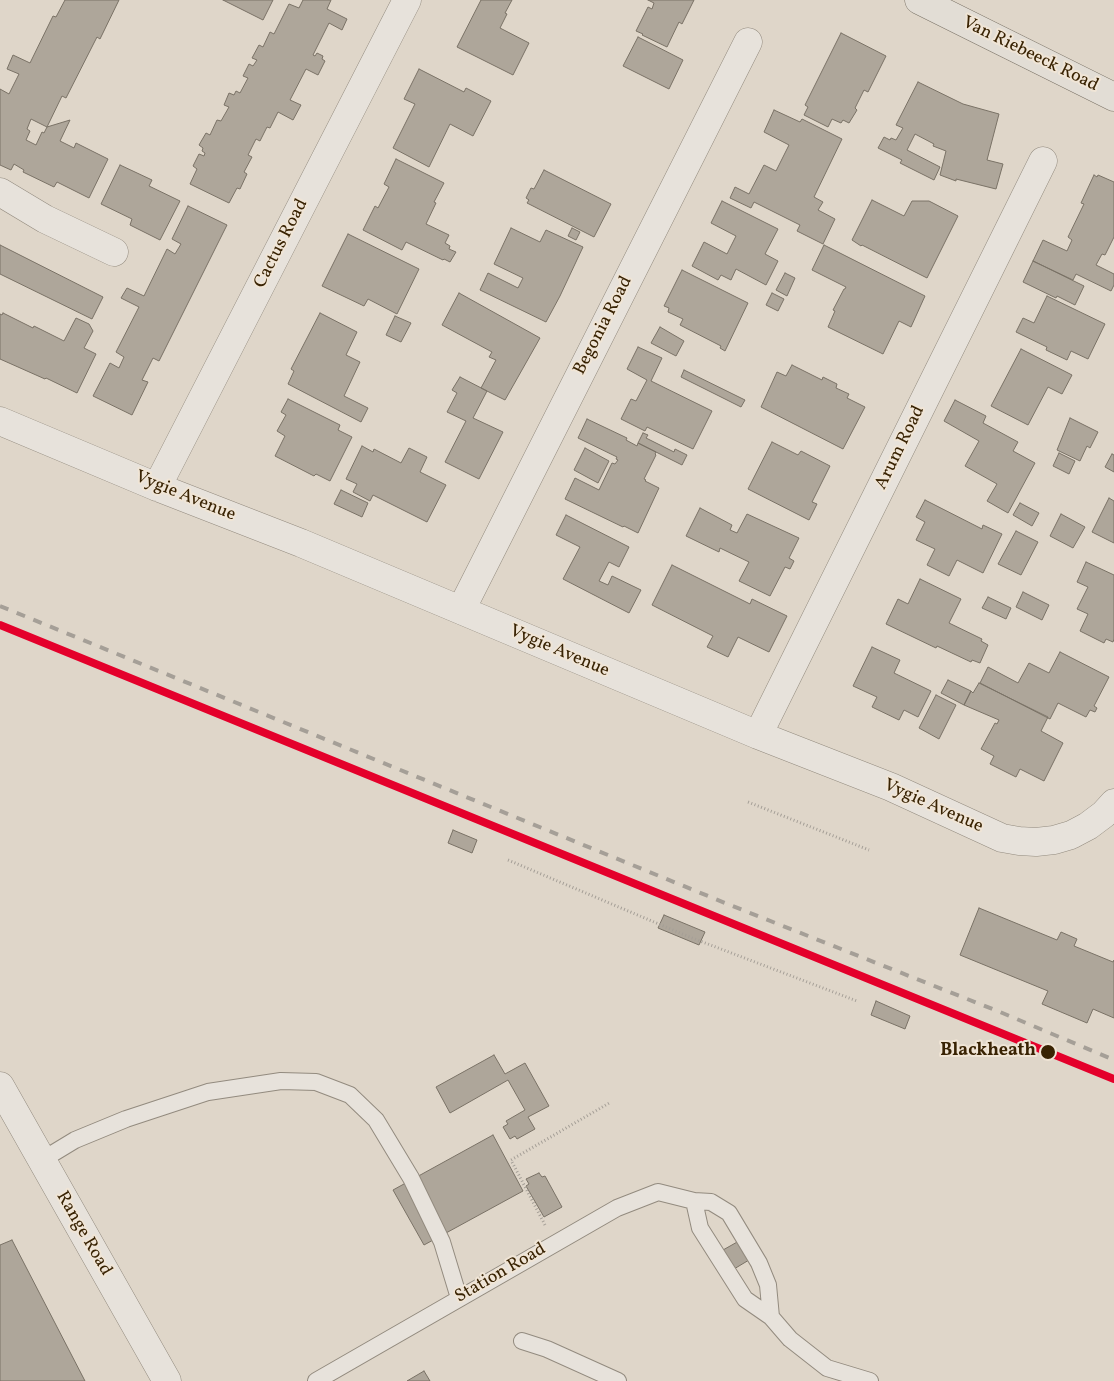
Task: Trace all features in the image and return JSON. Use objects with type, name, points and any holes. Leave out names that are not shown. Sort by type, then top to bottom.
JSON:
[{"type":"main road","name":"Van Riebeeck Road","points":[[919,0],[1114,97]]},
{"type":"street","name":"Cactus Road","points":[[157,488],[407,0]]},
{"type":"street","name":"Begonia Road","points":[[461,610],[748,42]]},
{"type":"street","name":"Arum Road","points":[[758,735],[1043,161]]},
{"type":"street","points":[[0,192],[45,220],[114,252]]},
{"type":"street","name":"Vygie Avenue","points":[[0,421],[157,488],[301,543],[758,735],[891,787],[1002,838],[1036,842],[1054,840],[1088,826],[1104,814],[1114,803]]},
{"type":"street","name":"Range Road","points":[[0,1086],[167,1381]]},
{"type":"lane","points":[[42,1160],[75,1140],[126,1119],[208,1092],[282,1081],[316,1082],[350,1095],[376,1120],[411,1178],[442,1242],[459,1298]]},
{"type":"lane","name":"Station Road","points":[[316,1381],[617,1208],[658,1192],[694,1201],[711,1202],[729,1212],[759,1263],[768,1285],[771,1317]]},
{"type":"lane","points":[[694,1201],[700,1228],[744,1299],[771,1317],[790,1339],[826,1368],[870,1381]]},
{"type":"lane","points":[[522,1341],[547,1349],[618,1381]]},
{"type":"path","points":[[748,802],[869,850]]},
{"type":"path","points":[[508,860],[687,936],[857,1001]]},
{"type":"path","points":[[548,1231],[511,1160],[611,1102]]},
{"type":"building","points":[[65,0],[119,0],[100,39],[97,37],[66,98],[62,96],[47,127],[70,120],[60,141],[74,148],[76,143],[108,159],[89,198],[57,182],[54,187],[23,172],[24,170],[14,164],[11,170],[0,165],[0,89],[9,94],[19,74],[7,69],[13,55],[30,63],[53,16],[56,17]],"holes":[[[31,119],[47,127],[44,133],[42,132],[36,145],[26,140],[30,131],[27,129]]]},
{"type":"building","points":[[223,0],[273,0],[263,20]]},
{"type":"building","points":[[303,0],[331,0],[327,9],[347,19],[342,30],[329,23],[313,55],[315,56],[317,53],[323,56],[322,59],[325,61],[318,75],[306,69],[290,100],[301,105],[293,120],[278,112],[270,128],[267,127],[260,141],[256,139],[248,155],[252,157],[244,172],[247,174],[240,189],[237,188],[229,203],[190,184],[197,169],[193,166],[199,154],[204,156],[205,153],[199,145],[206,133],[210,135],[217,120],[221,121],[229,107],[224,105],[229,93],[234,95],[236,91],[240,93],[248,78],[243,76],[249,64],[253,66],[257,60],[252,58],[259,45],[263,47],[270,32],[274,34],[289,4],[299,8]]},
{"type":"building","points":[[481,0],[512,0],[500,28],[529,43],[513,75],[457,47]]},
{"type":"building","points":[[648,0],[694,0],[682,24],[679,22],[667,47],[636,31],[648,7],[652,9],[654,3]]},
{"type":"building","points":[[841,33],[886,56],[868,92],[864,90],[855,108],[857,110],[849,123],[843,120],[841,123],[832,119],[828,127],[804,115],[808,107],[805,105]]},
{"type":"building","points":[[638,37],[683,60],[669,89],[623,66]]},
{"type":"building","points":[[419,69],[464,92],[466,88],[491,101],[473,136],[450,124],[429,167],[393,148],[415,104],[404,99]]},
{"type":"building","points":[[918,82],[963,104],[999,114],[987,160],[1003,164],[996,189],[956,179],[956,181],[940,175],[946,151],[933,146],[934,144],[915,134],[907,150],[940,167],[934,180],[900,163],[902,160],[878,148],[884,137],[896,140],[903,128],[896,125]]},
{"type":"building","points":[[774,110],[800,122],[802,119],[842,139],[814,197],[823,202],[818,210],[835,219],[823,244],[797,231],[800,225],[754,202],[751,208],[730,198],[735,187],[749,194],[764,165],[776,171],[789,145],[764,132]]},
{"type":"building","points":[[396,159],[444,183],[434,202],[436,203],[426,224],[449,235],[445,243],[450,246],[449,249],[456,252],[450,262],[406,242],[402,250],[363,230],[375,206],[378,208],[389,187],[384,184]]},
{"type":"building","points":[[120,165],[152,180],[149,186],[180,201],[160,240],[130,225],[132,219],[101,204]]},
{"type":"building","points":[[544,170],[611,204],[594,237],[527,203],[529,200],[526,198],[531,188],[534,189]]},
{"type":"building","points":[[1094,175],[1114,182],[1114,237],[1105,255],[1102,254],[1096,265],[1114,274],[1114,285],[1111,291],[1076,274],[1073,280],[1033,261],[1043,240],[1067,251],[1072,240],[1068,237],[1084,204],[1081,203]]},
{"type":"building","points":[[872,200],[904,216],[912,201],[929,201],[958,216],[927,278],[852,240]]},
{"type":"building","points":[[722,201],[778,229],[765,254],[778,261],[766,285],[736,269],[731,280],[721,275],[718,280],[692,266],[704,242],[727,254],[736,236],[711,223]]},
{"type":"building","points":[[188,206],[227,225],[159,361],[153,358],[142,380],[148,382],[132,415],[93,396],[110,363],[119,368],[124,357],[116,352],[139,307],[121,298],[127,288],[144,296],[167,249],[175,254],[181,244],[172,239]]},
{"type":"building","points":[[511,228],[540,242],[546,230],[583,247],[546,322],[480,290],[488,273],[518,288],[523,278],[494,264]]},
{"type":"building","points":[[572,228],[580,232],[576,240],[568,236]]},
{"type":"building","points":[[348,234],[419,269],[397,314],[368,299],[364,306],[322,286]]},
{"type":"building","points":[[0,245],[103,297],[92,319],[0,274]]},
{"type":"building","points":[[824,245],[925,296],[911,327],[899,321],[883,354],[828,327],[835,311],[833,310],[846,287],[812,270]]},
{"type":"building","points":[[1033,261],[1084,286],[1075,305],[1023,282]]},
{"type":"building","points":[[682,270],[748,303],[725,351],[720,348],[721,346],[680,325],[683,319],[668,312],[669,308],[664,306]]},
{"type":"building","points":[[785,273],[795,278],[787,296],[776,290]]},
{"type":"building","points":[[459,293],[540,338],[505,400],[481,388],[496,360],[489,357],[492,352],[442,325]]},
{"type":"building","points":[[772,293],[784,299],[778,311],[766,305]]},
{"type":"building","points":[[1047,296],[1105,324],[1088,359],[1071,351],[1067,360],[1046,350],[1047,347],[1016,332],[1023,318],[1034,323]]},
{"type":"building","points":[[3,313],[64,341],[76,318],[89,324],[93,331],[84,348],[96,354],[77,393],[0,359],[0,314],[2,315]]},
{"type":"building","points":[[320,313],[357,332],[346,355],[360,362],[344,396],[368,408],[361,422],[288,384],[294,371],[291,369]]},
{"type":"building","points":[[395,316],[411,323],[401,342],[386,335]]},
{"type":"building","points":[[660,327],[684,341],[676,356],[651,343]]},
{"type":"building","points":[[638,347],[662,358],[651,381],[712,411],[693,449],[647,427],[645,431],[621,419],[631,399],[636,401],[647,380],[627,369]]},
{"type":"building","points":[[1021,349],[1072,375],[1062,394],[1048,387],[1028,425],[991,406]]},
{"type":"building","points":[[792,365],[822,380],[823,377],[837,384],[836,388],[849,394],[847,398],[865,407],[843,449],[761,407],[777,372],[786,376]]},
{"type":"building","points":[[684,370],[745,400],[741,407],[681,377]]},
{"type":"building","points":[[460,377],[487,391],[473,418],[503,432],[479,479],[445,462],[466,421],[447,412],[457,393],[452,390]]},
{"type":"building","points":[[288,399],[340,425],[338,430],[352,437],[330,481],[316,474],[314,476],[275,456],[285,436],[277,431],[286,415],[281,412]]},
{"type":"building","points":[[955,400],[986,416],[983,423],[1018,442],[1013,451],[1035,463],[1008,513],[987,501],[997,484],[965,466],[979,441],[944,421]]},
{"type":"building","points":[[1070,418],[1098,432],[1090,448],[1087,446],[1080,461],[1057,450]]},
{"type":"building","points":[[587,419],[627,438],[626,440],[637,446],[638,443],[656,452],[644,479],[659,488],[638,533],[565,499],[575,478],[599,490],[612,463],[615,464],[618,460],[616,459],[617,457],[578,438]]},
{"type":"building","points":[[643,433],[648,435],[646,438],[674,452],[675,449],[687,455],[682,465],[638,443]]},
{"type":"building","points":[[772,442],[798,455],[801,451],[830,466],[812,502],[817,504],[809,520],[748,489]]},
{"type":"building","points":[[362,446],[373,452],[374,449],[401,463],[409,448],[427,457],[420,472],[446,485],[427,522],[373,495],[370,501],[353,492],[357,484],[346,479]]},
{"type":"building","points":[[585,448],[609,461],[598,483],[574,470]]},
{"type":"building","points":[[1059,453],[1075,461],[1069,474],[1053,466]]},
{"type":"building","points":[[1112,454],[1114,455],[1114,472],[1105,467]]},
{"type":"building","points":[[341,490],[368,503],[362,517],[334,504]]},
{"type":"building","points":[[1109,498],[1114,501],[1114,543],[1092,532]]},
{"type":"building","points":[[925,500],[982,529],[983,525],[1002,534],[983,573],[957,560],[949,576],[927,565],[935,549],[916,540],[925,522],[916,517]]},
{"type":"building","points":[[1020,503],[1039,513],[1032,526],[1013,515]]},
{"type":"building","points":[[700,508],[732,525],[730,530],[737,533],[747,514],[799,538],[789,558],[794,561],[790,569],[785,567],[770,596],[739,581],[749,562],[720,548],[719,552],[686,536]]},
{"type":"building","points":[[1061,514],[1085,527],[1073,548],[1050,536]]},
{"type":"building","points":[[566,515],[629,547],[619,567],[609,562],[599,581],[608,585],[612,576],[641,590],[629,613],[563,579],[580,547],[556,535]]},
{"type":"building","points":[[1016,531],[1038,542],[1021,575],[998,564]]},
{"type":"building","points":[[1086,562],[1114,575],[1113,642],[1106,639],[1104,643],[1080,631],[1088,614],[1077,609],[1088,587],[1077,582]]},
{"type":"building","points":[[672,565],[750,604],[752,599],[787,616],[769,652],[738,637],[728,657],[707,647],[713,636],[652,605]]},
{"type":"building","points":[[920,579],[961,599],[949,623],[982,639],[981,641],[988,645],[980,663],[972,660],[971,662],[937,646],[936,648],[886,624],[898,599],[908,604]]},
{"type":"building","points":[[1023,592],[1049,605],[1042,620],[1016,607]]},
{"type":"building","points":[[988,597],[1011,608],[1006,619],[982,608]]},
{"type":"building","points":[[872,647],[900,660],[894,673],[931,691],[918,717],[904,710],[899,720],[872,707],[877,697],[853,686]]},
{"type":"building","points":[[1060,652],[1109,677],[1094,706],[1097,708],[1095,712],[1090,710],[1086,717],[1058,703],[1050,719],[980,683],[988,667],[1018,683],[1029,663],[1049,673]]},
{"type":"building","points":[[948,680],[971,691],[964,705],[941,693]]},
{"type":"building","points":[[979,683],[1048,717],[1041,731],[1063,743],[1044,781],[1020,769],[1016,777],[990,764],[994,756],[981,749],[995,723],[997,724],[999,720],[964,705],[971,691],[973,693]]},
{"type":"building","points":[[936,695],[956,705],[939,739],[919,728]]},
{"type":"building","points":[[453,830],[477,840],[472,853],[448,843]]},
{"type":"building","points":[[979,908],[1057,940],[1061,932],[1077,939],[1074,946],[1113,962],[1114,960],[1114,1018],[1093,1009],[1087,1023],[1042,1004],[1048,991],[960,955]]},
{"type":"building","points":[[664,915],[705,932],[699,945],[658,928]]},
{"type":"building","points":[[876,1001],[910,1016],[905,1029],[871,1015]]},
{"type":"building","points":[[494,1055],[505,1074],[525,1063],[549,1106],[528,1117],[535,1129],[517,1139],[515,1136],[510,1139],[503,1127],[508,1124],[506,1121],[525,1110],[508,1080],[450,1113],[436,1087]]},
{"type":"building","points":[[493,1135],[523,1191],[424,1245],[393,1190]]},
{"type":"building","points":[[539,1173],[542,1177],[545,1176],[562,1207],[544,1217],[526,1186],[529,1184],[526,1179]]},
{"type":"building","points":[[12,1240],[85,1381],[0,1381],[0,1245]]},
{"type":"building","points":[[739,1241],[749,1260],[734,1269],[723,1250]]},
{"type":"building","points":[[424,1371],[430,1381],[407,1381]]},
{"type":"railway","points":[[0,606],[1114,1060]]},
{"type":"transit line","points":[[0,625],[1114,1079]]},
{"type":"place","name":"Blackheath","points":[[1048,1052]]}]
